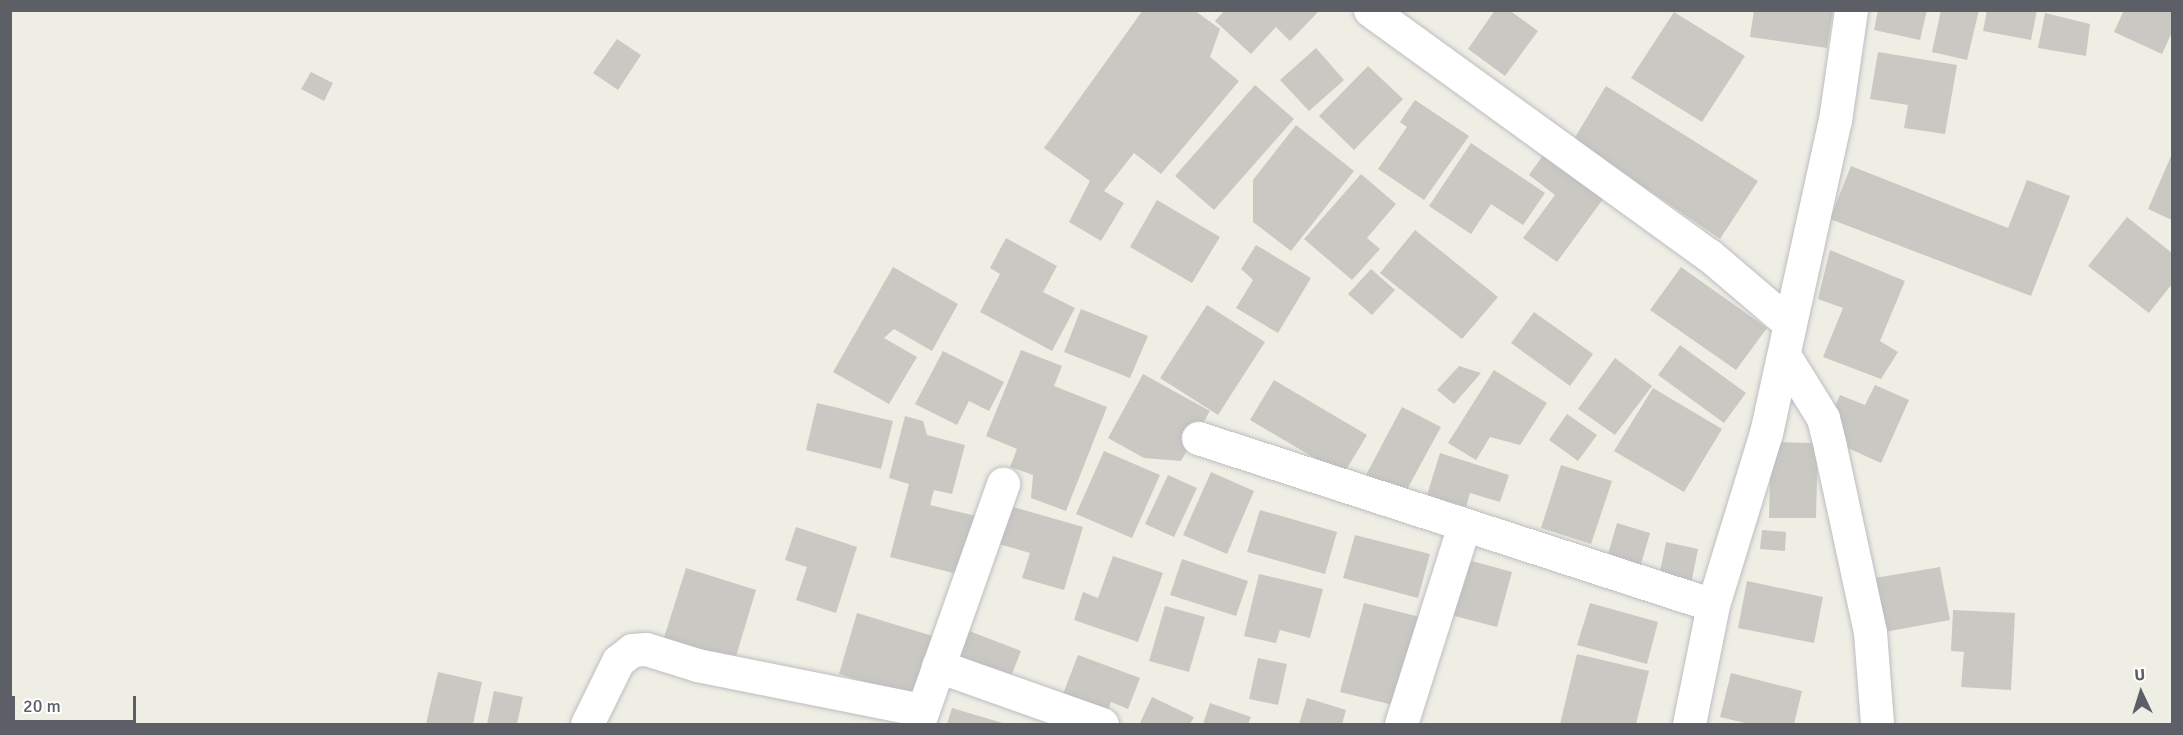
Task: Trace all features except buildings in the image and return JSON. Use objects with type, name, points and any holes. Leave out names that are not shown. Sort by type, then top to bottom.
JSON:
[{"type":"street","points":[[1371,10],[1700,248],[1787,339],[1823,418],[1830,447],[1870,632],[1877,724]]},
{"type":"street","points":[[1689,724],[1713,605],[1766,433],[1835,120],[1851,10]]},
{"type":"street","points":[[1198,438],[1713,605]]},
{"type":"street","points":[[587,724],[618,661],[632,650],[646,649],[697,664],[921,718],[1003,484]]},
{"type":"street","points":[[1401,724],[1464,525]]},
{"type":"street","points":[[938,666],[1102,724]]}]
